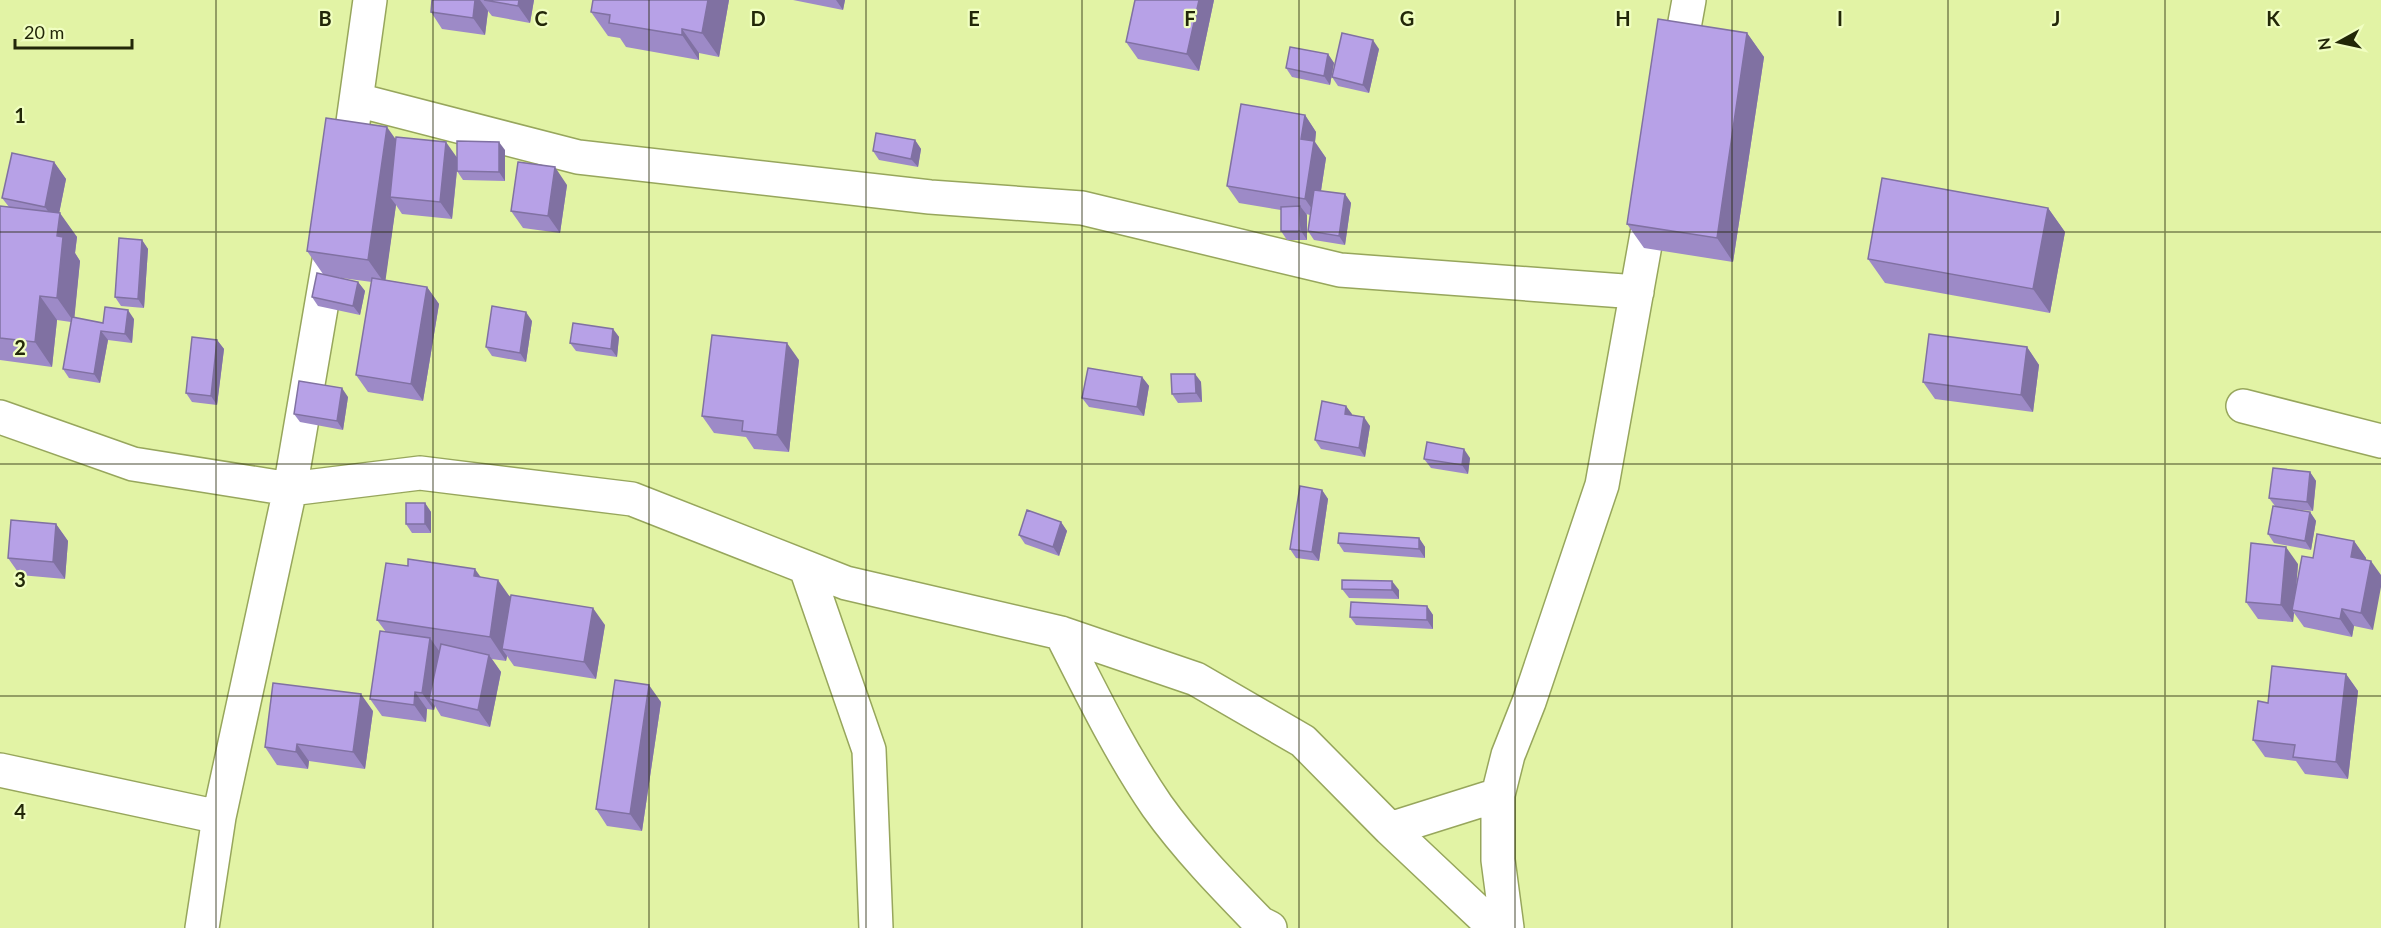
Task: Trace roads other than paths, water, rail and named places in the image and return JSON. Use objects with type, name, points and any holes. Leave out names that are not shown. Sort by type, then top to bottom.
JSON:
[{"type":"street","points":[[347,156],[370,0]]},
{"type":"street","points":[[1672,94],[1689,0]]},
{"type":"street","points":[[357,100],[578,157],[930,197],[1082,208],[1340,270],[1637,292]]},
{"type":"street","points":[[1490,925],[1498,860],[1498,795],[1508,755],[1529,702],[1602,485],[1658,175]]},
{"type":"street","points":[[202,928],[219,817],[290,489],[334,236]]},
{"type":"street","points":[[2243,406],[2381,441]]},
{"type":"street","points":[[0,417],[133,464],[290,489],[420,473],[632,499],[846,584],[1061,633],[1196,679],[1303,741],[1390,830],[1490,925]]},
{"type":"street","points":[[806,568],[868,750],[876,928]]},
{"type":"street","points":[[1061,633],[1109,726],[1157,806],[1206,868],[1260,923],[1270,928]]},
{"type":"street","points":[[0,770],[219,817]]},
{"type":"street","points":[[1390,830],[1498,795]]}]
